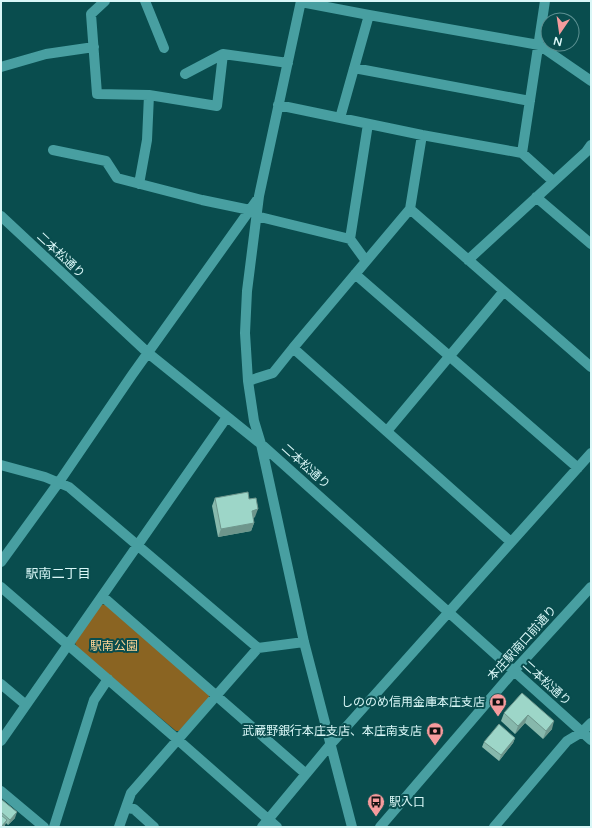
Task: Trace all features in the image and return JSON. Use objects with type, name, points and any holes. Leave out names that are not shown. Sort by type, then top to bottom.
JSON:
[{"type":"street","points":[[104,1],[91,14],[98,94],[149,95],[217,106],[223,54]]},
{"type":"street","points":[[145,1],[164,48]]},
{"type":"street","points":[[352,827],[304,642],[261,444],[254,421],[248,381],[244,333],[253,213],[259,196],[301,1],[369,15],[539,45],[591,81]]},
{"type":"street","points":[[522,153],[545,1]]},
{"type":"street","points":[[340,118],[369,15]]},
{"type":"street","points":[[1,67],[46,54],[94,47]]},
{"type":"street","points":[[185,74],[223,54],[288,63]]},
{"type":"street","points":[[354,68],[530,101]]},
{"type":"street","points":[[139,184],[147,140],[149,95]]},
{"type":"street","points":[[278,105],[422,135],[522,153],[553,181]]},
{"type":"street","points":[[350,239],[368,124]]},
{"type":"street","points":[[248,381],[273,373],[410,209],[422,135]]},
{"type":"street","points":[[53,150],[106,161],[117,178],[350,239],[366,261]]},
{"type":"street","points":[[468,260],[553,181],[589,150]]},
{"type":"street","points":[[536,197],[591,244]]},
{"type":"street","points":[[410,209],[591,367]]},
{"type":"street","points":[[1,562],[59,482],[132,375],[253,213]]},
{"type":"street","name":"二本松通り","points":[[1,216],[148,354],[261,444],[591,740]]},
{"type":"street","points":[[355,274],[578,468]]},
{"type":"street","points":[[387,431],[504,292]]},
{"type":"street","points":[[293,348],[512,542]]},
{"type":"street","points":[[1,741],[227,417]]},
{"type":"street","points":[[266,823],[330,745],[591,454]]},
{"type":"street","points":[[1,465],[59,482],[69,487],[258,648]]},
{"type":"street","points":[[1,587],[178,740],[266,823],[277,827]]},
{"type":"street","name":"本庄駅南口前通り","points":[[380,827],[514,671],[591,587]]},
{"type":"street","points":[[102,596],[306,774]]},
{"type":"street","points":[[119,827],[131,793],[258,648],[304,642]]},
{"type":"street","points":[[54,827],[94,700],[108,679]]},
{"type":"street","points":[[1,684],[26,705]]},
{"type":"street","points":[[494,827],[568,741],[582,732],[591,723]]},
{"type":"street","points":[[1,791],[44,827]]},
{"type":"street","points":[[126,808],[134,809],[154,827]]},
{"type":"green space","name":"駅南公園","points":[[100,604],[106,605],[209,693],[209,698],[179,731],[176,731],[78,649],[75,643]]},
{"type":"building","points":[[248,492],[249,499],[256,498],[258,509],[252,511],[254,523],[221,529],[215,498]]},
{"type":"building","points":[[522,693],[554,721],[546,731],[528,715],[518,726],[504,713]]},
{"type":"building","points":[[499,724],[515,738],[501,755],[484,742]]},
{"type":"building","points":[[1,799],[17,812],[10,820],[1,812]]},
{"type":"building","points":[[1,815],[7,820],[1,827]]},
{"type":"place","name":"しののめ信用金庫本庄支店","points":[[498,717]]},
{"type":"place","name":"武蔵野銀行本庄支店、本庄南支店","points":[[435,746]]},
{"type":"place","name":"駅入口","points":[[376,817]]},
{"type":"district","name":"駅南二丁目","points":[[58,573]]}]
